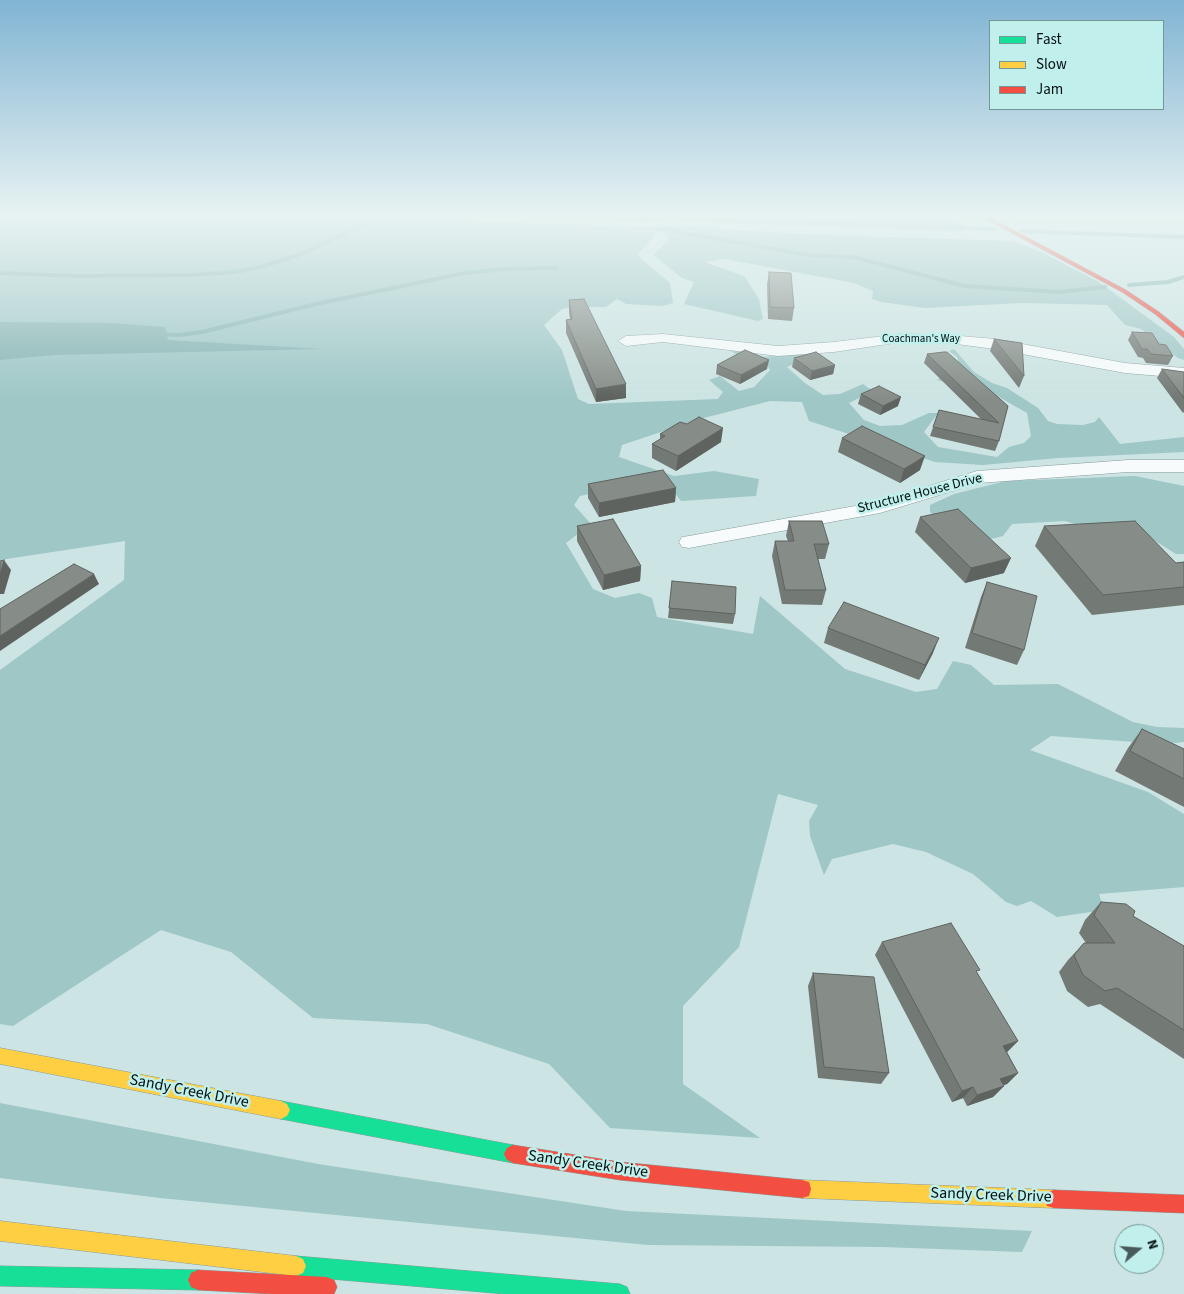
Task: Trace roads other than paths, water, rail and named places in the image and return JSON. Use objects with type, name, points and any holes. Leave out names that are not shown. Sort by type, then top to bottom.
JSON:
[{"type":"main road","points":[[1098,277],[1124,291],[1183,333]]},
{"type":"main road","name":"Sandy Creek Drive","points":[[0,1056],[491,1151],[620,1171],[778,1188],[1184,1204]]},
{"type":"main road","points":[[0,1231],[240,1261],[620,1294]]},
{"type":"main road","points":[[0,1276],[235,1281],[340,1288]]},
{"type":"main road","points":[[493,1294],[528,1286]]},
{"type":"street","name":"Coachman's Way","points":[[626,341],[663,338],[778,351],[834,347],[901,338],[949,338],[995,344],[1125,368],[1184,373]]},
{"type":"street","name":"Structure House Drive","points":[[689,542],[880,507],[977,477],[1128,466],[1184,466]]},
{"type":"waterway","points":[[159,334],[179,335],[202,332],[316,304],[444,277]]},
{"type":"waterway","points":[[932,277],[965,286],[1059,292],[1105,287]]},
{"type":"waterway","points":[[1129,285],[1168,282],[1183,277]]}]
